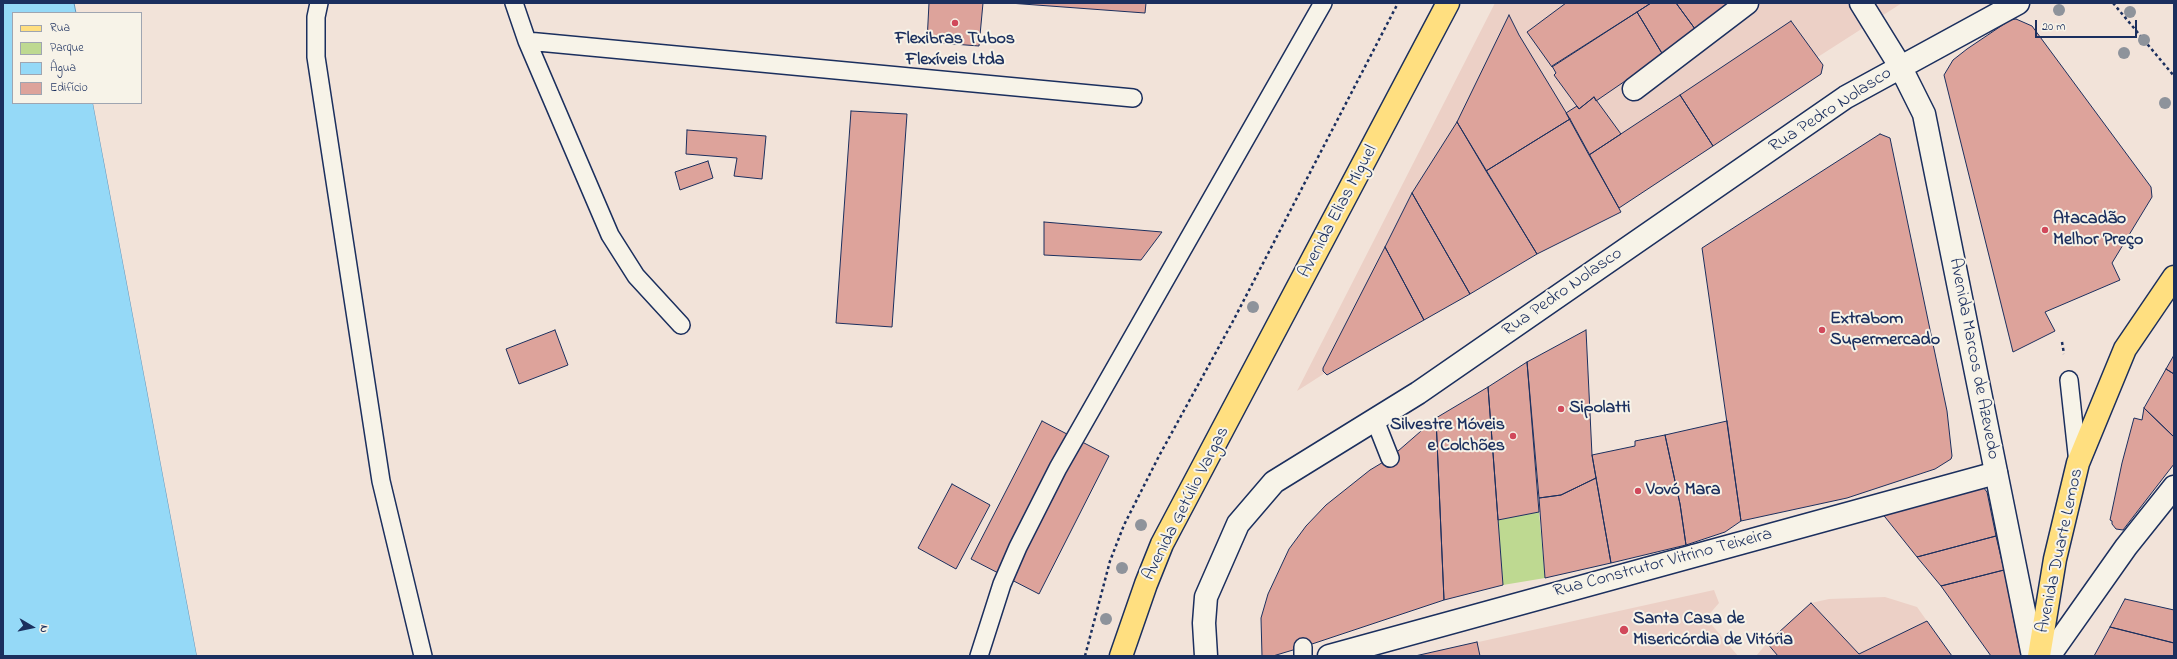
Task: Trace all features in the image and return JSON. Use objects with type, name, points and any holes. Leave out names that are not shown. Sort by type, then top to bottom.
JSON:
[{"type":"main road","name":"Avenida Elias Miguel","points":[[1229,420],[1448,3]]},
{"type":"main road","points":[[1634,89],[1748,3]]},
{"type":"main road","name":"Avenida Marcos de Azevedo","points":[[1861,3],[1900,66],[1924,114],[2033,656]]},
{"type":"main road","name":"Rua Pedro Nolasco","points":[[1206,656],[1204,623],[1206,597],[1238,524],[1274,482],[1418,393],[1846,97],[1900,66],[2018,3]]},
{"type":"main road","name":"Avenida Duarte Lemos","points":[[2039,656],[2055,559],[2078,463],[2125,349],[2174,277]]},
{"type":"main road","name":"Avenida Getúlio Vargas","points":[[1120,656],[1162,544],[1229,420]]},
{"type":"main road","name":"Rua Construtor Vitrino Teixeira","points":[[1329,656],[1996,473]]},
{"type":"main road","points":[[2049,656],[2126,547],[2174,487]]},
{"type":"lane","points":[[320,3],[316,17],[316,56],[381,481],[423,656]]},
{"type":"lane","points":[[514,3],[527,41],[610,235],[636,276],[681,325]]},
{"type":"lane","points":[[979,656],[1002,584],[1018,547],[1058,468],[1323,3]]},
{"type":"lane","points":[[527,41],[1133,98]]},
{"type":"lane","points":[[2069,380],[2078,463]]},
{"type":"lane","points":[[1375,420],[1390,458]]},
{"type":"path","points":[[1085,656],[1110,561],[1124,525],[1159,456],[1232,323],[1398,3]]},
{"type":"path","points":[[2113,3],[2174,76]]},
{"type":"shaded area","points":[[1495,3],[1902,3],[1297,391]]},
{"type":"shaded area","name":"Santa Casa de Misericórdia de Vitória","points":[[1714,590],[1719,603],[1706,618],[1738,656],[1415,656]]},
{"type":"shaded area","name":"Santa Casa de Misericórdia de Vitória","points":[[1885,597],[1917,607],[1952,656],[1756,656],[1767,643],[1811,603],[1829,599]]},
{"type":"green space","points":[[1539,512],[1545,578],[1503,585],[1498,520]]},
{"type":"water","points":[[3,3],[74,3],[76,12],[12,12],[12,104],[93,104],[197,656],[3,656]]},
{"type":"pier","points":[[93,104],[95,104],[199,656],[197,656]]},
{"type":"building","name":"Flexibras Tubos Flexíveis Ltda","points":[[929,3],[983,3],[979,46],[927,42]]},
{"type":"building","name":"Flexibras Tubos Flexíveis Ltda","points":[[1009,3],[1146,3],[1145,13]]},
{"type":"building","points":[[1566,3],[1651,3],[1552,67],[1527,32]]},
{"type":"building","points":[[1651,3],[1676,3],[1698,33],[1663,55],[1637,12]]},
{"type":"building","points":[[1676,3],[1742,3],[1698,33]]},
{"type":"building","points":[[1637,12],[1663,55],[1596,101],[1594,97],[1579,109],[1554,75],[1556,73],[1552,66]]},
{"type":"building","points":[[1509,15],[1519,35],[1570,119],[1486,171],[1457,122]]},
{"type":"building","points":[[2016,19],[2032,26],[2151,187],[2152,197],[2112,263],[2120,280],[2045,312],[2055,331],[2013,352],[1944,75],[1953,60],[1967,49],[2010,20]]},
{"type":"building","points":[[1791,21],[1823,65],[1821,74],[1713,146],[1680,95]]},
{"type":"building","points":[[1680,95],[1713,146],[1619,208],[1589,155]]},
{"type":"building","points":[[1594,97],[1621,134],[1589,155],[1566,113],[1577,106],[1579,109]]},
{"type":"building","points":[[851,111],[907,114],[892,327],[836,323]]},
{"type":"building","points":[[1570,119],[1621,212],[1537,254],[1486,171]]},
{"type":"building","points":[[1457,122],[1537,254],[1470,294],[1412,193]]},
{"type":"building","points":[[687,130],[766,136],[762,179],[734,176],[737,158],[686,154]]},
{"type":"building","name":"Extrabom Supermercado","points":[[1880,134],[1890,138],[1947,411],[1952,456],[1951,459],[1935,469],[1847,498],[1741,521],[1702,248]]},
{"type":"building","points":[[708,161],[713,178],[680,190],[675,172]]},
{"type":"building","points":[[1412,193],[1470,294],[1424,320],[1385,247]]},
{"type":"building","points":[[1044,222],[1162,232],[1141,260],[1044,255]]},
{"type":"building","points":[[1385,247],[1424,320],[1327,375],[1323,371],[1323,368]]},
{"type":"building","points":[[555,330],[568,365],[519,384],[506,349]]},
{"type":"building","name":"Sipolatti","points":[[1586,330],[1592,455],[1596,478],[1561,495],[1539,498],[1527,362]]},
{"type":"building","points":[[2174,355],[2174,374],[2166,369]]},
{"type":"building","name":"Silvestre Móveis e Colchões","points":[[1527,362],[1539,512],[1498,520],[1488,387]]},
{"type":"building","points":[[2166,369],[2174,374],[2174,437],[2144,408]]},
{"type":"building","points":[[1488,387],[1503,585],[1444,600],[1436,418]]},
{"type":"building","points":[[2144,408],[2174,437],[2174,464],[2123,530],[2116,529],[2110,520],[2122,463],[2134,418],[2142,420]]},
{"type":"building","points":[[1436,418],[1444,600],[1303,647],[1273,656],[1262,656],[1261,618],[1268,594],[1289,549],[1306,526],[1326,505],[1370,470],[1390,458]]},
{"type":"building","points":[[1042,421],[1109,456],[1039,594],[971,559]]},
{"type":"building","points":[[1727,421],[1741,521],[1725,532],[1686,545],[1680,504],[1665,435]]},
{"type":"building","name":"Vovó Mara","points":[[1665,435],[1680,504],[1686,545],[1611,563],[1592,455],[1635,446],[1635,441]]},
{"type":"building","points":[[1596,478],[1611,563],[1545,578],[1539,498],[1561,495]]},
{"type":"building","points":[[952,484],[990,505],[956,569],[918,548]]},
{"type":"building","points":[[1983,487],[1987,492],[1996,536],[1917,557],[1881,512]]},
{"type":"building","points":[[1996,536],[2004,570],[1941,586],[1917,557]]},
{"type":"building","points":[[2004,570],[2021,656],[1991,656],[1941,586]]},
{"type":"building","points":[[2125,599],[2174,610],[2174,643],[2110,627]]},
{"type":"building","points":[[1811,603],[1859,654],[1927,621],[1952,656],[1778,656],[1767,643]]},
{"type":"building","points":[[2110,627],[2174,643],[2174,656],[2094,656]]},
{"type":"building","points":[[1477,642],[1480,656],[1415,656]]},
{"type":"place","name":"Flexibras Tubos Flexíveis Ltda","points":[[955,23]]},
{"type":"place","name":"Atacadão Melhor Preço","points":[[2045,230]]},
{"type":"place","name":"Extrabom Supermercado","points":[[1822,330]]},
{"type":"place","name":"Sipolatti","points":[[1561,409]]},
{"type":"place","name":"Silvestre Móveis e Colchões","points":[[1513,436]]},
{"type":"place","name":"Vovó Mara","points":[[1638,491]]},
{"type":"place","name":"Santa Casa de Misericórdia de Vitória","points":[[1624,630]]}]
